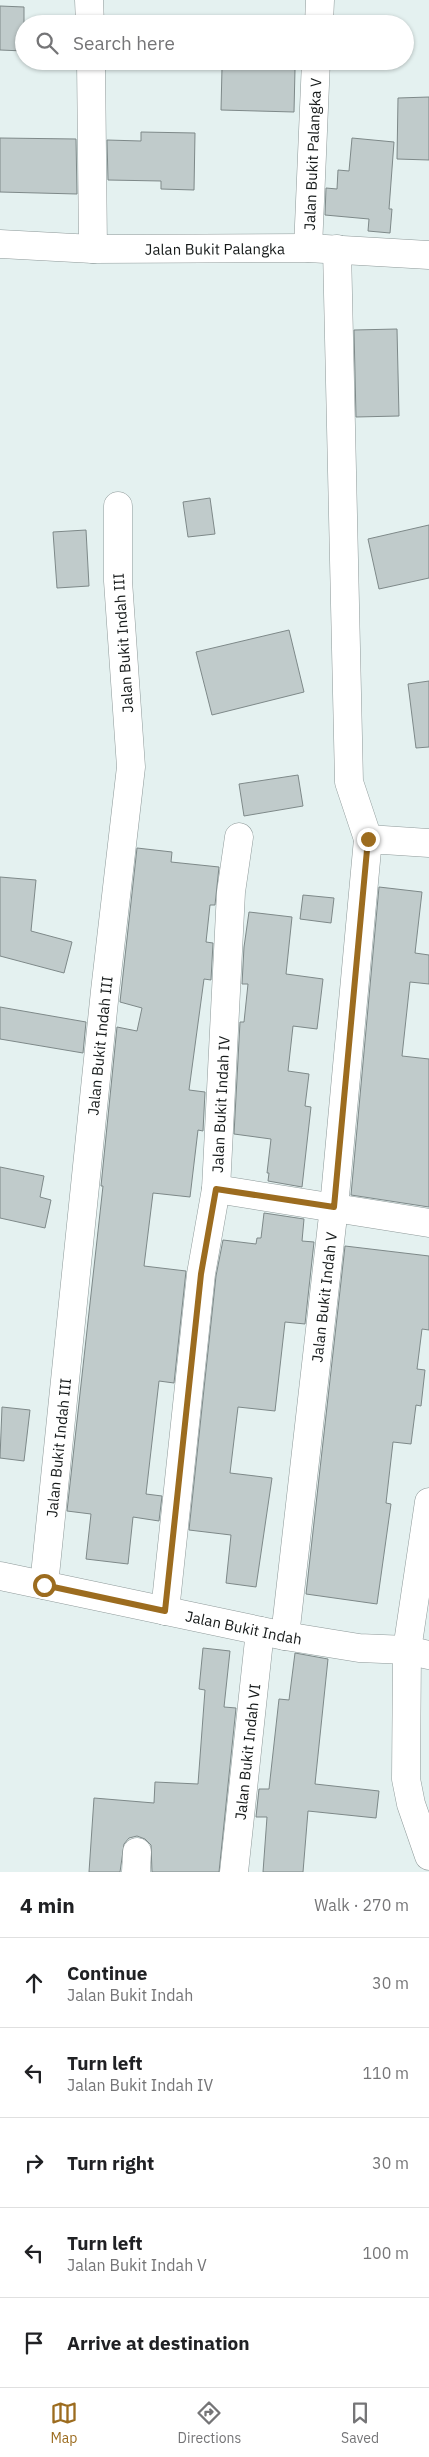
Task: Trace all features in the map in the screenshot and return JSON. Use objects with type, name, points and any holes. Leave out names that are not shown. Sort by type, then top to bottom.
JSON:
[{"type":"street","points":[[89,0],[90,15]]},
{"type":"street","points":[[319,15],[320,0]]},
{"type":"street","points":[[91,70],[93,249]]},
{"type":"street","name":"Jalan Bukit Palangka V","points":[[308,248],[316,70]]},
{"type":"street","name":"Jalan Bukit Palangka","points":[[0,244],[93,249],[308,248],[429,255]]},
{"type":"street","points":[[337,250],[349,782],[368,839],[429,843]]},
{"type":"street","name":"Jalan Bukit Indah III","points":[[44,1585],[104,1001],[131,767],[118,581],[118,506]]},
{"type":"street","name":"Jalan Bukit Indah IV","points":[[165,1611],[201,1274],[216,1189],[231,892],[239,836]]},
{"type":"street","name":"Jalan Bukit Indah V","points":[[272,1634],[334,1207],[368,839]]},
{"type":"street","points":[[216,1189],[429,1223]]},
{"type":"street","points":[[429,1502],[406,1779],[411,1804],[429,1856]]},
{"type":"street","name":"Jalan Bukit Indah","points":[[0,1576],[272,1634],[359,1648],[418,1652]]},
{"type":"street","name":"Jalan Bukit Indah VI","points":[[234,1872],[272,1634]]},
{"type":"building","points":[[0,6],[24,7],[24,15],[15,15],[15,51],[0,50]]},
{"type":"building","points":[[222,70],[295,70],[294,112],[221,110]]},
{"type":"building","points":[[429,97],[429,160],[397,159],[398,98]]},
{"type":"building","points":[[141,132],[195,133],[194,190],[161,189],[161,181],[108,180],[107,140],[141,141]]},
{"type":"building","points":[[0,138],[76,139],[77,194],[0,192]]},
{"type":"building","points":[[352,138],[394,142],[389,209],[392,209],[390,233],[368,231],[369,219],[325,215],[326,188],[337,189],[338,170],[349,171]]},
{"type":"building","points":[[397,329],[399,416],[356,417],[354,330]]},
{"type":"building","points":[[210,498],[215,534],[188,537],[183,502]]},
{"type":"building","points":[[429,525],[429,578],[379,589],[368,539]]},
{"type":"building","points":[[86,530],[89,586],[57,588],[53,532]]},
{"type":"building","points":[[289,630],[304,692],[212,715],[196,652]]},
{"type":"building","points":[[429,681],[429,747],[416,748],[408,684]]},
{"type":"building","points":[[298,775],[303,806],[244,816],[239,784]]},
{"type":"building","points":[[137,848],[172,852],[171,862],[219,867],[215,905],[210,905],[206,942],[213,943],[211,980],[204,979],[189,1090],[205,1092],[203,1131],[198,1130],[190,1197],[153,1193],[144,1266],[186,1271],[174,1383],[159,1381],[146,1494],[162,1496],[159,1521],[133,1517],[128,1564],[86,1559],[91,1514],[67,1511],[103,1186],[101,1186],[117,1027],[137,1031],[142,1008],[120,1002]]},
{"type":"building","points":[[0,877],[36,880],[31,931],[72,942],[64,973],[0,956]]},
{"type":"building","points":[[379,887],[422,892],[415,953],[429,955],[429,984],[410,982],[402,1056],[429,1059],[429,1207],[351,1195]]},
{"type":"building","points":[[303,895],[334,898],[331,923],[300,919]]},
{"type":"building","points":[[249,912],[292,917],[286,974],[323,979],[317,1029],[293,1026],[288,1071],[309,1074],[305,1106],[311,1107],[302,1187],[268,1181],[269,1173],[267,1173],[271,1139],[234,1134],[240,1022],[244,1022],[248,984],[242,984],[244,947]]},
{"type":"building","points":[[0,1007],[86,1022],[83,1053],[0,1039]]},
{"type":"building","points":[[0,1167],[44,1176],[40,1197],[51,1200],[45,1228],[0,1218]]},
{"type":"building","points":[[264,1213],[304,1219],[302,1241],[314,1242],[305,1324],[285,1322],[275,1411],[238,1407],[230,1473],[272,1478],[256,1587],[226,1583],[231,1535],[189,1530],[216,1276],[223,1240],[256,1244],[257,1238],[261,1238]]},
{"type":"building","points":[[345,1246],[429,1256],[429,1330],[422,1329],[417,1369],[425,1370],[421,1406],[416,1405],[411,1444],[393,1442],[386,1503],[391,1504],[377,1604],[306,1594]]},
{"type":"building","points":[[2,1407],[30,1410],[24,1461],[0,1458]]},
{"type":"building","points":[[203,1648],[230,1651],[224,1707],[236,1708],[219,1872],[152,1872],[151,1845],[145,1839],[137,1836],[129,1838],[124,1844],[120,1872],[89,1872],[94,1798],[154,1803],[155,1782],[198,1784],[205,1690],[199,1689]]},
{"type":"building","points":[[295,1653],[328,1659],[315,1784],[379,1791],[376,1818],[308,1811],[303,1872],[263,1872],[267,1817],[256,1817],[259,1789],[269,1789],[279,1699],[289,1700]]},
{"type":"route","points":[[44,1585],[165,1611],[201,1274],[216,1189],[334,1207],[368,839]]}]
